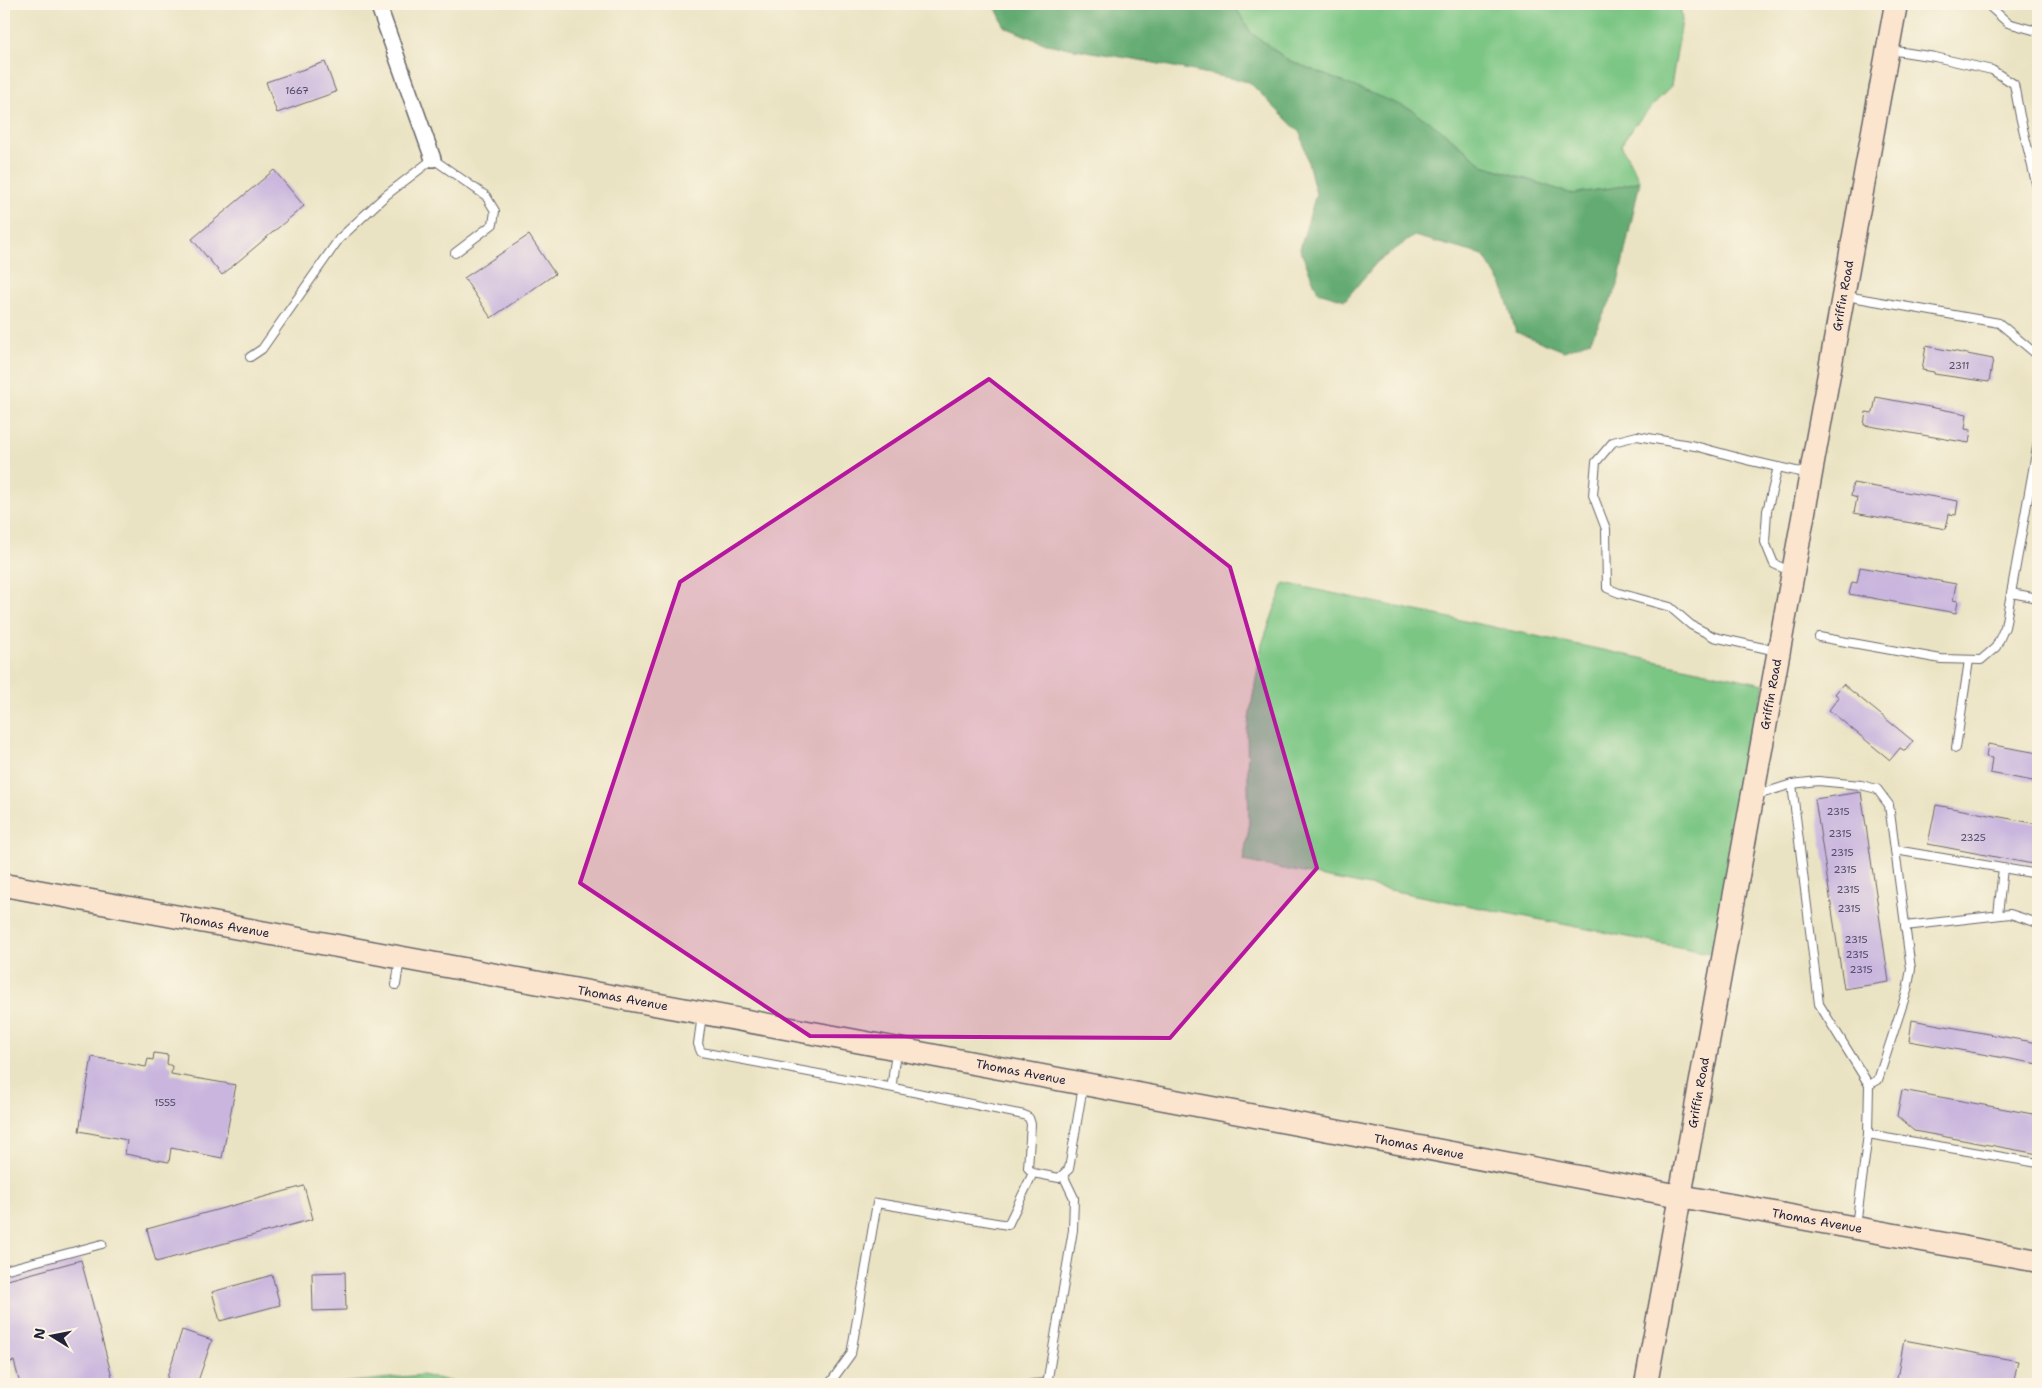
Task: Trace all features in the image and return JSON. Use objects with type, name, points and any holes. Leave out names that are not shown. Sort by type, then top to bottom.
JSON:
[{"type":"street","points":[[378,4],[433,159]]},
{"type":"street","name":"Griffin Road","points":[[1646,1384],[1896,4]]},
{"type":"street","name":"Thomas Avenue","points":[[4,885],[2038,1261]]},
{"type":"lane","points":[[1988,4],[2008,23],[2033,30],[2038,26]]},
{"type":"lane","points":[[1888,50],[1935,57],[1992,70],[2014,84],[2036,183]]},
{"type":"lane","points":[[250,357],[262,349],[339,239],[385,196],[433,159],[486,196],[496,211],[493,224],[455,252]]},
{"type":"lane","points":[[1844,296],[1999,323],[2036,354],[2038,359]]},
{"type":"lane","points":[[1779,652],[1714,637],[1691,625],[1670,607],[1606,588],[1606,529],[1593,495],[1596,462],[1613,442],[1636,436],[1696,446],[1811,475]]},
{"type":"lane","points":[[1819,637],[1941,659],[1981,660],[1996,647],[2005,627],[2038,442]]},
{"type":"lane","points":[[1778,467],[1767,511],[1765,542],[1774,564],[1794,573]]},
{"type":"lane","points":[[2011,593],[2038,598]]},
{"type":"lane","points":[[1956,748],[1969,660]]},
{"type":"lane","points":[[1753,796],[1792,784],[1818,781],[1861,785],[1876,789],[1889,805],[1911,969],[1907,991],[1878,1080],[1869,1085]]},
{"type":"lane","points":[[1792,784],[1820,1004],[1869,1085],[1868,1134],[1856,1228]]},
{"type":"lane","points":[[1895,850],[2038,874]]},
{"type":"lane","points":[[1998,915],[2003,868]]},
{"type":"lane","points":[[1905,926],[2010,914],[2038,923]]},
{"type":"lane","points":[[396,985],[400,958]]},
{"type":"lane","points":[[702,1013],[698,1044],[701,1052],[894,1088],[1024,1115],[1029,1118],[1032,1124],[1028,1168],[1033,1174],[1059,1178],[1069,1169],[1084,1084]]},
{"type":"lane","points":[[894,1088],[892,1083],[896,1049]]},
{"type":"lane","points":[[1868,1134],[2038,1163]]},
{"type":"lane","points":[[827,1384],[830,1383],[851,1354],[877,1203],[1008,1225],[1033,1174]]},
{"type":"lane","points":[[1032,1384],[1047,1384],[1074,1230],[1074,1198],[1064,1175]]},
{"type":"lane","points":[[4,1270],[102,1244]]},
{"type":"highlighted area","points":[[989,379],[1230,567],[1317,868],[1170,1038],[810,1036],[580,883],[680,582]]},
{"type":"green space","points":[[994,4],[1234,4],[1250,32],[1288,60],[1410,109],[1445,133],[1483,165],[1572,194],[1617,187],[1640,181],[1617,288],[1590,341],[1564,351],[1516,332],[1503,287],[1483,255],[1414,236],[1377,262],[1345,300],[1318,292],[1300,249],[1316,194],[1301,134],[1249,82],[1046,44],[1005,27]]},
{"type":"green space","points":[[1234,4],[1680,4],[1682,21],[1671,86],[1634,126],[1621,145],[1640,181],[1617,187],[1572,194],[1483,165],[1445,133],[1332,78],[1288,60],[1250,32]]},
{"type":"green space","points":[[1284,583],[1764,684],[1714,954],[1243,861],[1249,829],[1247,731],[1262,644]]},
{"type":"green space","points":[[422,1375],[463,1384],[331,1384]]},
{"type":"building","points":[[325,62],[336,92],[277,113],[266,82]]},
{"type":"building","points":[[274,170],[304,206],[222,275],[192,239]]},
{"type":"building","points":[[529,235],[555,274],[491,318],[464,278]]},
{"type":"building","points":[[1926,346],[1993,359],[1989,382],[1934,374],[1934,372],[1922,370]]},
{"type":"building","points":[[1876,397],[1967,414],[1965,429],[1971,430],[1969,443],[1864,425],[1866,412],[1873,413]]},
{"type":"building","points":[[1853,483],[1958,501],[1956,515],[1949,514],[1946,529],[1854,513],[1857,498],[1851,496]]},
{"type":"building","points":[[1860,567],[1956,584],[1953,600],[1958,601],[1956,613],[1849,594],[1852,582],[1857,583]]},
{"type":"building","points":[[1843,684],[1913,741],[1905,751],[1900,748],[1890,760],[1829,710],[1839,697],[1835,694]]},
{"type":"building","points":[[1988,744],[2038,753],[2038,782],[1990,773],[1992,758],[1986,757]]},
{"type":"building","points":[[1861,792],[1889,982],[1844,989],[1815,799]]},
{"type":"building","points":[[1936,805],[2038,824],[2038,865],[1928,844]]},
{"type":"building","points":[[1912,1020],[2038,1043],[2038,1064],[1909,1041]]},
{"type":"building","points":[[154,1053],[168,1055],[167,1064],[172,1066],[171,1074],[236,1085],[222,1158],[171,1148],[169,1162],[125,1154],[127,1140],[79,1131],[92,1057],[146,1067],[148,1059],[153,1060]]},
{"type":"building","points":[[1902,1090],[2038,1115],[2038,1154],[1914,1131],[1897,1116]]},
{"type":"building","points":[[304,1186],[313,1219],[156,1262],[147,1229]]},
{"type":"building","points":[[81,1260],[114,1384],[20,1384],[14,1361],[7,1363],[4,1349],[4,1281]]},
{"type":"building","points":[[345,1272],[346,1310],[313,1311],[312,1273]]},
{"type":"building","points":[[272,1275],[280,1305],[220,1321],[212,1292]]},
{"type":"building","points":[[182,1330],[212,1340],[197,1384],[165,1384]]},
{"type":"building","points":[[1904,1340],[2018,1361],[2013,1384],[1896,1384]]}]
